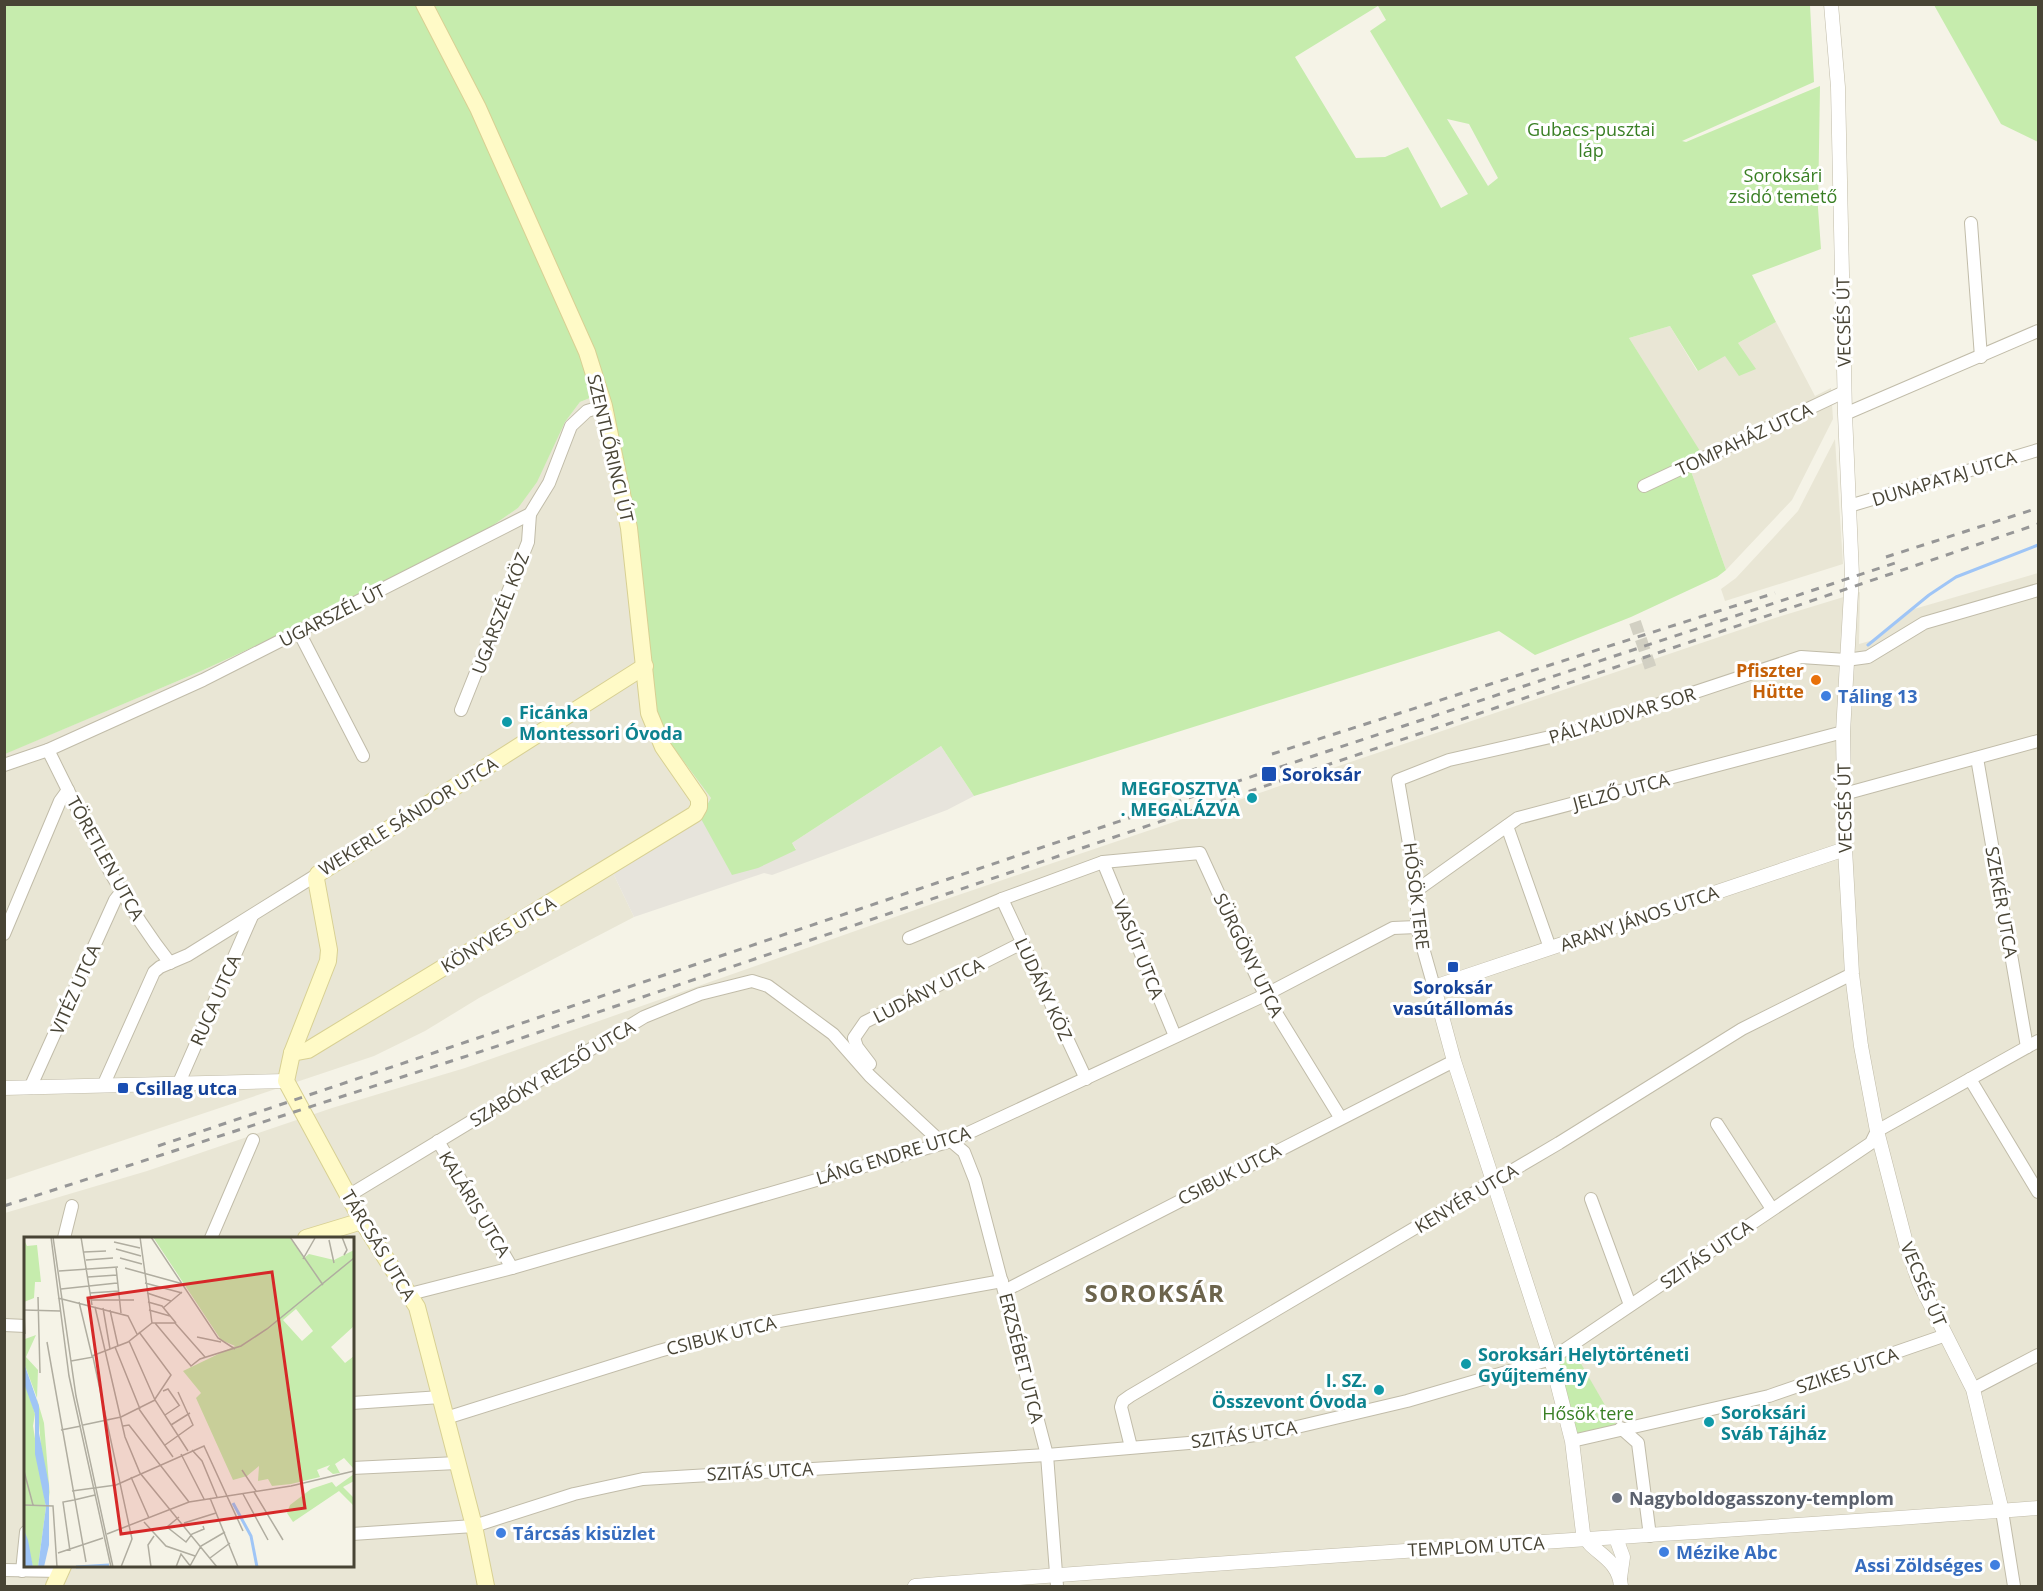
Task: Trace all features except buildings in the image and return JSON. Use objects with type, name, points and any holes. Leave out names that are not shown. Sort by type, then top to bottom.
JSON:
[{"type":"main road","name":"SZENTLŐRINCI ÚT","points":[[424,4],[478,108],[552,268],[587,352],[604,406],[629,528],[649,713],[655,732],[699,800],[699,807]]},
{"type":"main road","name":"WEKERLE SÁNDOR UTCA","points":[[318,874],[645,666]]},
{"type":"main road","name":"KÖNYVES UTCA","points":[[292,1053],[308,1050],[318,1044],[695,814],[699,807]]},
{"type":"main road","points":[[286,1081],[292,1053],[328,961],[329,951],[316,879],[318,874]]},
{"type":"main road","name":"TÁRCSÁS UTCA","points":[[286,1081],[362,1221],[417,1307],[474,1527],[486,1587]]},
{"type":"main road","points":[[312,1237],[362,1221]]},
{"type":"street","name":"VECSÉS ÚT","points":[[1831,4],[1838,87],[1844,393],[1852,575],[1843,732],[1845,849],[1852,974],[1861,1046],[1877,1131],[1907,1247],[1919,1282],[1973,1389],[2002,1511],[2014,1587]]},
{"type":"street","points":[[1971,224],[1981,357]]},
{"type":"street","points":[[1845,414],[2038,331]]},
{"type":"street","name":"TOMPAHÁZ UTCA","points":[[1644,486],[1844,393]]},
{"type":"street","points":[[530,514],[549,483],[571,426],[587,411],[604,406]]},
{"type":"street","name":"DUNAPATAJ UTCA","points":[[1849,507],[2038,450]]},
{"type":"street","name":"UGARSZÉL ÚT","points":[[4,765],[48,750],[203,680],[530,514]]},
{"type":"street","name":"UGARSZÉL KÖZ","points":[[461,710],[528,542],[530,514]]},
{"type":"street","name":"PÁLYAUDVAR SOR","points":[[1398,780],[1449,760],[1581,730],[1802,657],[1846,660],[1868,657],[1924,623],[2038,590]]},
{"type":"street","points":[[299,632],[363,756]]},
{"type":"street","name":"JELZŐ UTCA","points":[[1417,890],[1518,818],[1843,732]]},
{"type":"street","points":[[1844,794],[2038,741]]},
{"type":"street","name":"TÖRETLEN UTCA","points":[[48,750],[122,891],[149,936],[170,963]]},
{"type":"street","name":"SZEKÉR UTCA","points":[[1977,758],[2033,1044]]},
{"type":"street","name":"HŐSÖK TERE","points":[[1398,780],[1417,890],[1417,927],[1454,1061],[1551,1359],[1572,1441],[1585,1539]]},
{"type":"street","points":[[4,934],[60,801],[68,790]]},
{"type":"street","points":[[1507,826],[1550,948]]},
{"type":"street","name":"ARANY JÁNOS UTCA","points":[[1434,987],[1845,849]]},
{"type":"street","name":"SÜRGÖNY UTCA","points":[[1103,862],[1200,853],[1265,995],[1340,1117]]},
{"type":"street","points":[[909,938],[1002,899],[1103,862]]},
{"type":"street","name":"VASÚT UTCA","points":[[1103,862],[1175,1036]]},
{"type":"street","name":"WEKERLE SÁNDOR UTCA","points":[[170,963],[188,955],[318,874]]},
{"type":"street","name":"VITÉZ UTCA","points":[[30,1088],[114,900],[122,891]]},
{"type":"street","name":"LUDÁNY KÖZ","points":[[1002,899],[1086,1079]]},
{"type":"street","name":"RUCA UTCA","points":[[178,1085],[252,916]]},
{"type":"street","name":"LÁNG ENDRE UTCA","points":[[410,1294],[512,1268],[946,1142],[1265,995],[1393,928],[1417,927]]},
{"type":"street","name":"LUDÁNY UTCA","points":[[903,1108],[900,1097],[857,1047],[854,1038],[858,1030],[865,1022],[1023,943]]},
{"type":"street","points":[[103,1086],[154,972],[170,963]]},
{"type":"street","name":"KENYÉR UTCA","points":[[1131,1447],[1121,1407],[1126,1399],[1494,1181],[1742,1029],[1852,974]]},
{"type":"street","name":"SZABÓKY REZSŐ UTCA","points":[[348,1196],[660,1010],[700,994],[752,981],[768,986]]},
{"type":"street","name":"ERZSÉBET UTCA","points":[[768,986],[833,1034],[903,1108],[946,1142],[964,1152],[975,1180],[1047,1455],[1056,1581]]},
{"type":"street","name":"SZITÁS UTCA","points":[[354,1534],[474,1527],[574,1494],[651,1478],[1047,1455],[1224,1440],[1280,1431],[1407,1401],[1551,1359],[1871,1143],[1877,1131],[2033,1044]]},
{"type":"street","name":"CSIBUK UTCA","points":[[446,1418],[659,1351],[746,1328],[1004,1286],[1454,1061]]},
{"type":"street","points":[[1970,1079],[2038,1192]]},
{"type":"street","points":[[4,1088],[286,1081]]},
{"type":"street","points":[[1717,1124],[1772,1209]]},
{"type":"street","points":[[212,1237],[253,1140]]},
{"type":"street","name":"KALÁRIS UTCA","points":[[438,1141],[512,1268]]},
{"type":"street","points":[[1591,1199],[1630,1305]]},
{"type":"street","points":[[64,1237],[72,1206]]},
{"type":"street","points":[[4,1325],[24,1326]]},
{"type":"street","name":"SZIKES UTCA","points":[[1572,1441],[1769,1396],[1946,1335]]},
{"type":"street","points":[[1973,1389],[2038,1355]]},
{"type":"street","points":[[354,1403],[441,1397]]},
{"type":"street","points":[[1621,1428],[1638,1443],[1650,1536]]},
{"type":"street","points":[[354,1468],[457,1463]]},
{"type":"street","name":"TEMPLOM UTCA","points":[[915,1587],[1056,1581],[1585,1539],[2038,1508]]},
{"type":"street","points":[[1616,1538],[1623,1557],[1621,1582]]},
{"type":"street","points":[[1585,1539],[1607,1557],[1621,1582]]},
{"type":"street","points":[[22,1571],[24,1552]]},
{"type":"street","points":[[4,1570],[59,1574]]},
{"type":"shaded area","points":[[1776,322],[1815,396],[1831,388],[1833,419],[1792,500],[1726,570],[1686,457],[1699,451],[1629,338],[1670,326],[1697,371],[1738,343]]},
{"type":"shaded area","points":[[607,391],[670,743],[711,798],[700,817],[612,871],[634,917],[479,998],[425,1031],[374,1056],[5,1180],[4,754],[199,672],[446,558],[518,508],[565,422],[580,402]]},
{"type":"shaded area","points":[[1835,439],[1843,564],[1725,601],[1721,589],[1736,578],[1798,511]]},
{"type":"shaded area","points":[[2038,573],[2038,1586],[5,1586],[5,1213],[147,1171],[332,1108],[465,1068],[932,904],[1775,618],[1860,592],[1859,644],[1877,639],[1914,609]]},
{"type":"shaded area","points":[[941,746],[974,796],[947,810],[772,875],[764,873],[634,917],[612,871],[700,817],[796,849],[792,843]]},
{"type":"green space","points":[[4,5],[1810,5],[1814,82],[1682,141],[1686,142],[1820,86],[1818,208],[1821,249],[1752,275],[1776,322],[1738,343],[1756,369],[1739,376],[1725,356],[1698,371],[1670,326],[1629,338],[1700,451],[1686,457],[1726,570],[1717,577],[1631,617],[1535,655],[1499,631],[974,796],[941,746],[792,843],[796,850],[758,868],[732,875],[700,817],[711,798],[670,743],[654,711],[607,391],[580,402],[565,422],[537,482],[518,508],[446,558],[199,672],[5,754]],"holes":[[[1378,6],[1386,20],[1370,31],[1468,194],[1441,208],[1408,147],[1385,157],[1356,158],[1295,57]],[[1447,119],[1469,124],[1498,178],[1488,186]]]},
{"type":"green space","points":[[1934,5],[2038,5],[2038,142],[2001,124]]},
{"type":"green space","name":"Hősök tere","points":[[1572,1348],[1617,1426],[1573,1438],[1557,1357]]},
{"type":"waterway","points":[[1868,645],[1929,595],[1956,577],[2038,545]]},
{"type":"tunnel","points":[[1635,622],[1652,672]]},
{"type":"railway","points":[[1886,557],[2038,508]]},
{"type":"railway","points":[[4,1206],[507,1043],[2038,524]]},
{"type":"railway","points":[[158,1146],[1277,768],[1901,561]]},
{"type":"railway","points":[[1272,754],[1775,593]]},
{"type":"place","name":"Pfiszter Hütte","points":[[1816,680]]},
{"type":"place","name":"Táling 13","points":[[1826,696]]},
{"type":"place","name":"Ficánka Montessori Óvoda","points":[[507,722]]},
{"type":"place","name":"Soroksár","points":[[1269,774]]},
{"type":"place","name":"MEGFOSZTVA . MEGALÁZVA","points":[[1252,798]]},
{"type":"place","name":"Soroksár vasútállomás","points":[[1453,967]]},
{"type":"place","name":"Csillag utca","points":[[123,1088]]},
{"type":"place","name":"Soroksári Helytörténeti Gyűjtemény","points":[[1466,1364]]},
{"type":"place","name":"I. SZ. Összevont Óvoda","points":[[1379,1390]]},
{"type":"place","name":"Soroksári Sváb Tájház","points":[[1709,1422]]},
{"type":"place","name":"Nagyboldogasszony-templom","points":[[1617,1498]]},
{"type":"place","name":"Tárcsás kisüzlet","points":[[501,1533]]},
{"type":"place","name":"Mézike Abc","points":[[1664,1552]]},
{"type":"place","name":"Assi Zöldséges","points":[[1995,1565]]},
{"type":"district","name":"SOROKSÁR","points":[[1155,1292]]},
{"type":"park label","name":"Gubacs-pusztai láp","points":[[1591,139]]},
{"type":"park label","name":"Soroksári zsidó temető","points":[[1783,186]]}]
